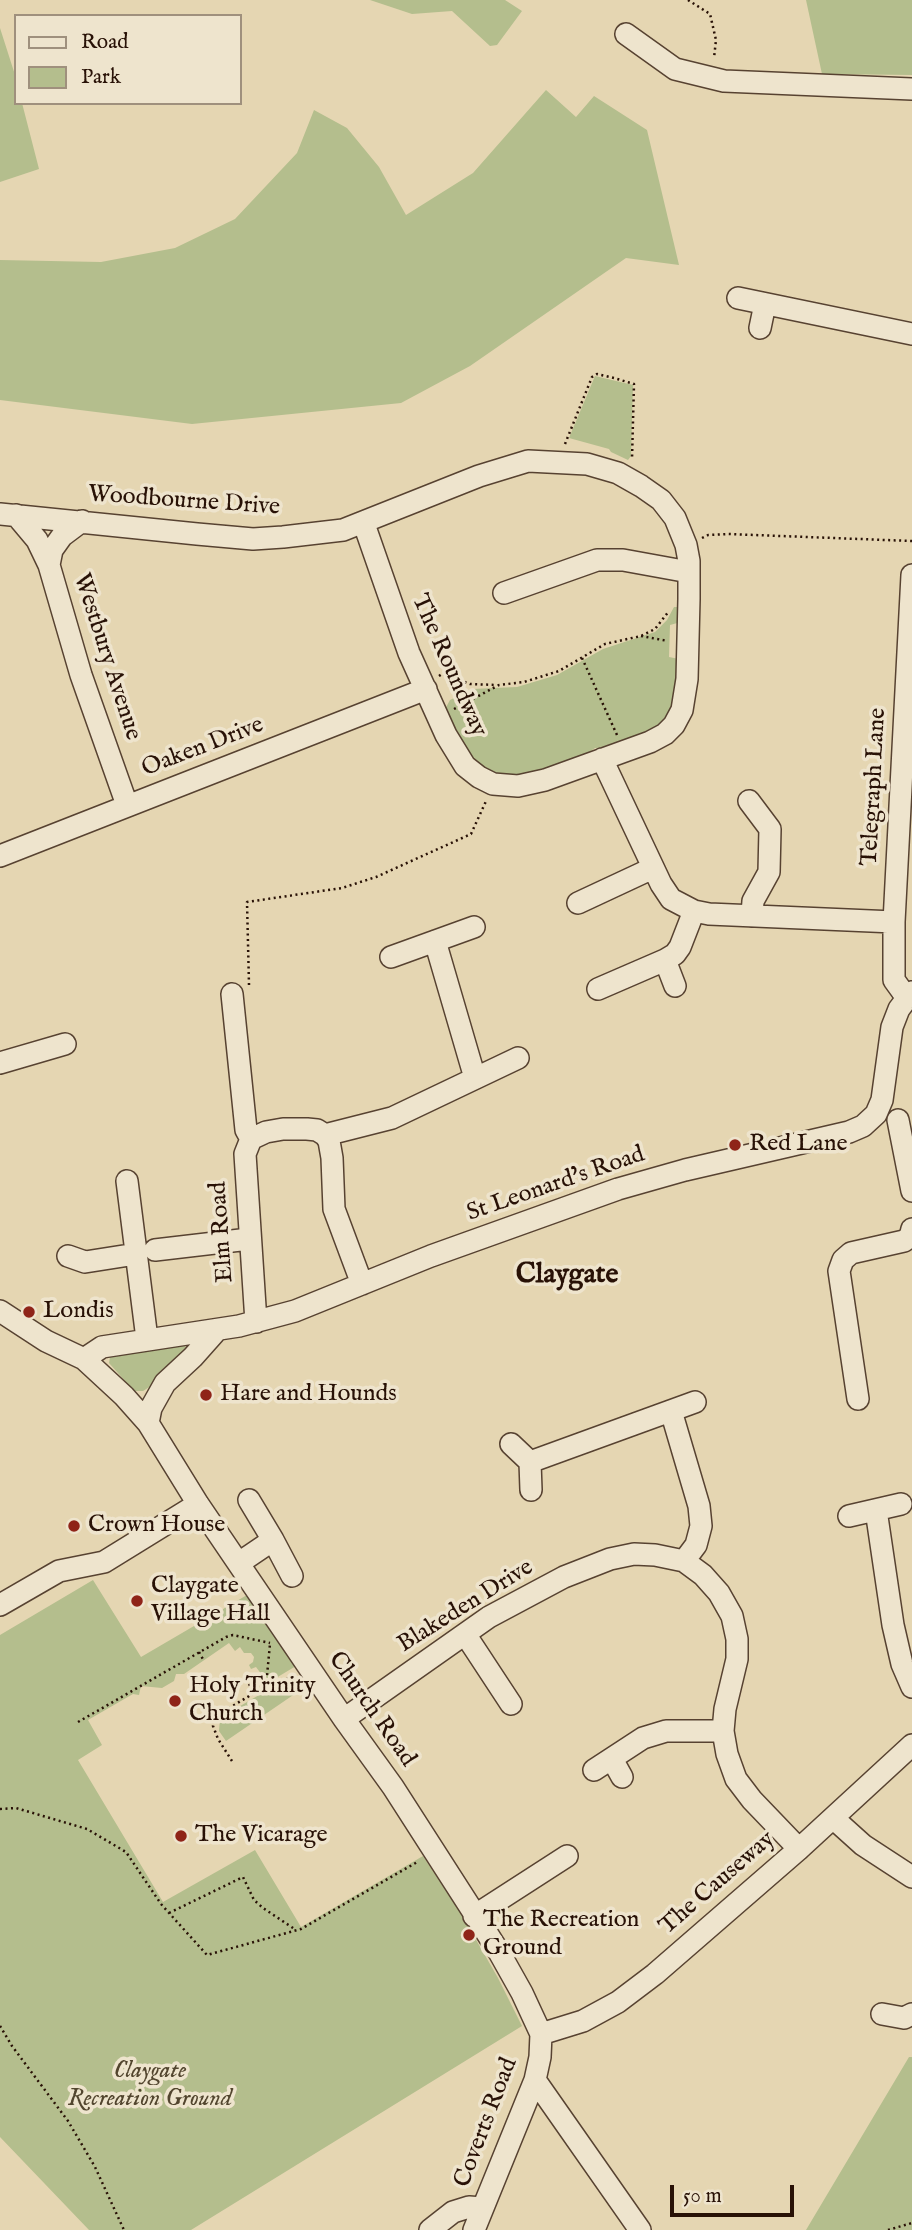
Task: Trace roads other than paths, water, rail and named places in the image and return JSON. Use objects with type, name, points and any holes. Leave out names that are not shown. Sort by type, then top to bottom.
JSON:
[{"type":"street","points":[[626,34],[675,69],[724,81],[912,89]]},
{"type":"street","points":[[738,298],[912,334]]},
{"type":"street","points":[[760,328],[765,304]]},
{"type":"street","points":[[364,524],[505,467],[528,461],[587,464],[623,476],[661,500],[675,518],[686,545],[690,599],[685,695],[674,725],[665,734],[602,759],[653,868],[671,899],[694,911],[894,922]]},
{"type":"street","name":"Woodbourne Drive","points":[[8,514],[253,539],[321,534],[364,524]]},
{"type":"street","name":"Westbury Avenue","points":[[8,514],[37,540],[49,565],[81,675],[127,805]]},
{"type":"street","points":[[49,565],[52,550],[62,536],[82,521]]},
{"type":"street","name":"The Roundway","points":[[364,524],[395,615],[424,686],[465,766],[493,784],[518,786],[545,780],[602,759]]},
{"type":"street","points":[[504,593],[597,560],[623,560],[689,572]]},
{"type":"street","name":"Telegraph Lane","points":[[909,995],[897,988],[894,980],[894,922],[912,575]]},
{"type":"street","name":"Oaken Drive","points":[[0,856],[424,686]]},
{"type":"street","points":[[749,801],[770,829],[769,872],[753,901],[752,916]]},
{"type":"street","points":[[578,903],[653,868]]},
{"type":"street","points":[[598,989],[675,954],[694,911]]},
{"type":"street","points":[[391,957],[474,927]]},
{"type":"street","points":[[435,941],[475,1078]]},
{"type":"street","points":[[665,960],[675,986]]},
{"type":"street","name":"Elm Road","points":[[241,994],[243,1106],[246,1130],[251,1139],[245,1154],[256,1322]]},
{"type":"street","points":[[909,995],[892,1027],[886,1083],[876,1114],[886,1119],[905,1120],[912,1191]]},
{"type":"street","points":[[0,1063],[54,1054]]},
{"type":"street","points":[[325,1135],[392,1118],[518,1058]]},
{"type":"street","name":"St Leonard's Road","points":[[84,1359],[102,1347],[256,1322],[295,1311],[431,1255],[607,1192],[685,1170],[849,1132],[863,1126],[876,1114]]},
{"type":"street","points":[[251,1139],[266,1132],[283,1129],[317,1130],[325,1135],[332,1158],[334,1209],[362,1284]]},
{"type":"street","points":[[127,1181],[146,1252],[147,1339]]},
{"type":"street","points":[[858,1399],[839,1271],[843,1260],[851,1253],[904,1241],[910,1237],[912,1229]]},
{"type":"street","points":[[68,1256],[85,1262],[249,1239]]},
{"type":"street","name":"Church Road","points":[[0,1311],[46,1341],[84,1359],[148,1423],[198,1504],[393,1787],[505,1962],[541,2034]]},
{"type":"street","points":[[148,1423],[151,1408],[165,1382],[193,1357],[217,1329]]},
{"type":"street","points":[[530,1462],[695,1402]]},
{"type":"street","points":[[671,1411],[699,1506],[701,1526],[696,1545],[684,1561]]},
{"type":"street","points":[[512,1444],[530,1462],[531,1490]]},
{"type":"street","points":[[249,1500],[292,1576]]},
{"type":"street","points":[[0,1605],[59,1571],[104,1562],[198,1504]]},
{"type":"street","points":[[849,1516],[901,1504]]},
{"type":"street","points":[[876,1510],[893,1625],[902,1664],[912,1687]]},
{"type":"street","points":[[239,1563],[273,1540]]},
{"type":"street","name":"Blakeden Drive","points":[[344,1719],[466,1634],[564,1577],[610,1559],[634,1554],[684,1561],[703,1575],[719,1593],[732,1616],[737,1639],[737,1659],[725,1709],[723,1731],[727,1754],[736,1779],[752,1800],[799,1849]]},
{"type":"street","points":[[466,1634],[511,1704]]},
{"type":"street","points":[[609,1768],[643,1738],[666,1731],[723,1731]]},
{"type":"street","name":"The Causeway","points":[[541,2034],[583,2021],[618,2002],[655,1974],[799,1849],[912,1745]]},
{"type":"street","points":[[833,1818],[863,1845],[912,1877]]},
{"type":"street","points":[[474,1916],[567,1856]]},
{"type":"street","points":[[882,2014],[904,2018],[912,2014]]},
{"type":"street","name":"Coverts Road","points":[[474,2230],[535,2080],[541,2034]]},
{"type":"street","points":[[535,2080],[640,2230]]},
{"type":"street","points":[[430,2230],[453,2212],[469,2207],[482,2208]]},
{"type":"place","name":"Red Lane","points":[[735,1145]]},
{"type":"place","name":"Londis","points":[[29,1312]]},
{"type":"place","name":"Hare and Hounds","points":[[206,1395]]},
{"type":"place","name":"Crown House","points":[[74,1526]]},
{"type":"place","name":"Claygate Village Hall","points":[[137,1601]]},
{"type":"place","name":"Holy Trinity Church","points":[[175,1701]]},
{"type":"place","name":"The Vicarage","points":[[181,1836]]},
{"type":"place","name":"The Recreation Ground","points":[[469,1935]]},
{"type":"district","name":"Claygate","points":[[567,1276]]},
{"type":"park label","name":"Claygate Recreation Ground","points":[[150,2086]]}]
